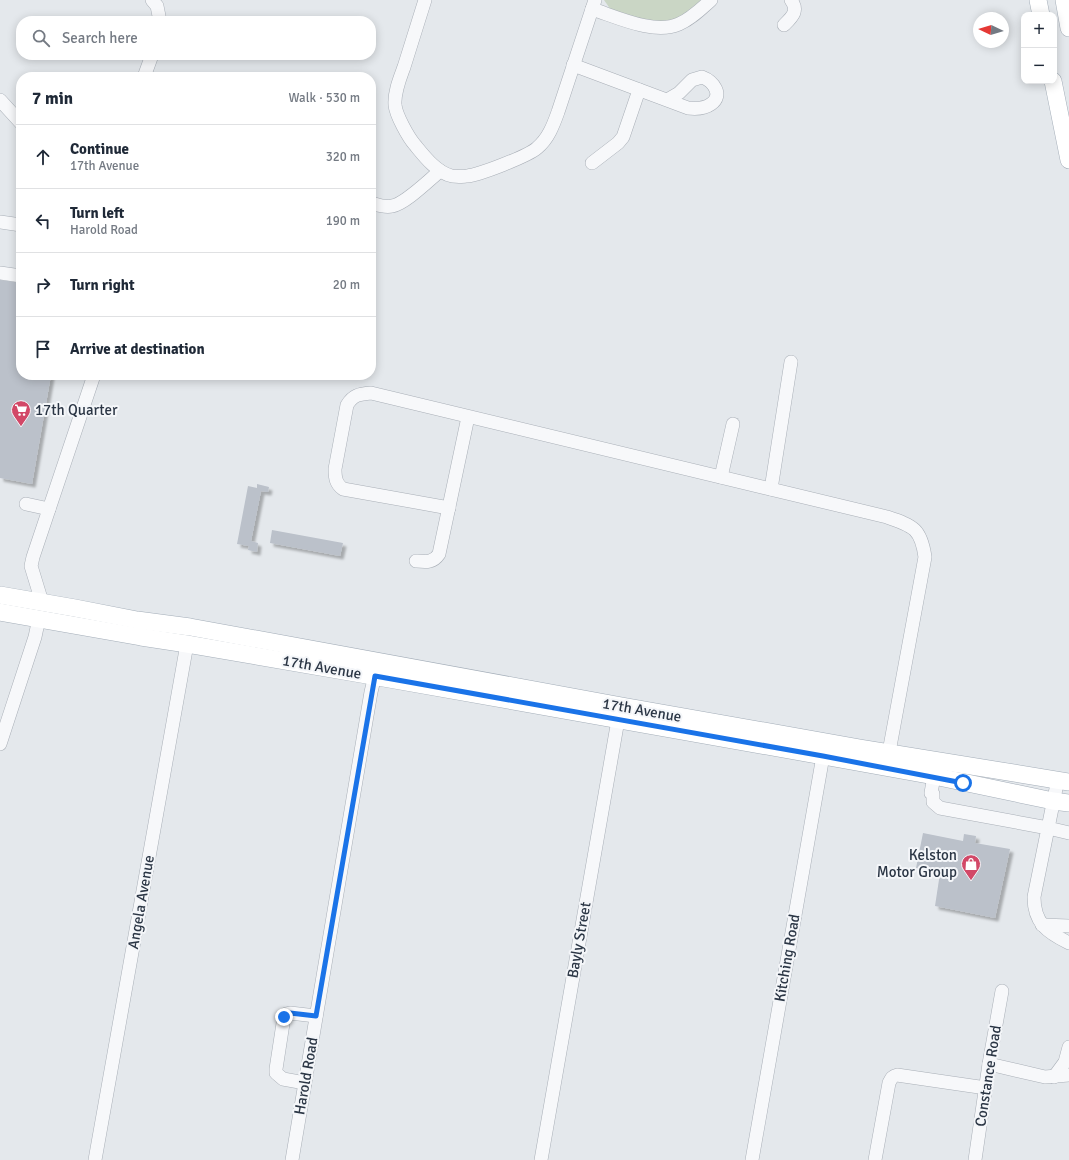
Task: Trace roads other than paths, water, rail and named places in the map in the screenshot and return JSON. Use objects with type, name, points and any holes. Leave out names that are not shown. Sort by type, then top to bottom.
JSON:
[{"type":"main road","points":[[1038,0],[1040,12]]},
{"type":"main road","points":[[1064,0],[1069,28]]},
{"type":"main road","points":[[1055,84],[1069,160]]},
{"type":"main road","points":[[0,595],[40,610]]},
{"type":"main road","name":"17th Avenue","points":[[0,612],[75,608],[137,620],[190,627],[377,669],[618,720],[823,756],[888,760],[1064,780]]},
{"type":"main road","name":"17th Avenue","points":[[40,610],[141,638],[377,669],[622,706],[888,760],[934,776],[1061,802]]},
{"type":"street","points":[[425,0],[398,86],[395,105],[402,124],[410,139],[440,170],[451,176],[478,174],[528,154],[537,149],[544,141],[551,130],[594,4],[650,28],[665,28],[679,24],[690,18],[711,0]]},
{"type":"street","points":[[784,25],[793,16],[795,10],[795,6],[791,0]]},
{"type":"street","points":[[156,2],[159,16]]},
{"type":"street","points":[[146,72],[150,60]]},
{"type":"street","points":[[573,65],[667,100]]},
{"type":"street","points":[[592,163],[618,143],[623,137],[640,90]]},
{"type":"street","points":[[0,100],[16,118]]},
{"type":"street","points":[[376,205],[382,207],[393,206],[402,202],[440,170]]},
{"type":"street","points":[[0,222],[16,224]]},
{"type":"street","points":[[0,273],[16,275]]},
{"type":"street","points":[[771,489],[791,362]]},
{"type":"street","points":[[0,744],[35,637],[40,610],[31,566],[33,557],[92,380]]},
{"type":"street","points":[[449,508],[343,490],[338,486],[334,469],[347,405],[351,399],[358,394],[371,393],[888,516],[902,522],[918,533],[923,542],[925,557],[888,760]]},
{"type":"street","points":[[416,561],[430,562],[436,559],[439,554],[468,417]]},
{"type":"street","points":[[721,477],[733,424]]},
{"type":"street","points":[[26,504],[50,509]]},
{"type":"street","name":"Angela Avenue","points":[[95,1160],[187,644]]},
{"type":"street","name":"Harold Road","points":[[292,1160],[377,669]]},
{"type":"street","name":"Bayly Street","points":[[541,1160],[618,720]]},
{"type":"street","name":"Kitching Road","points":[[752,1160],[823,756]]},
{"type":"street","points":[[934,776],[931,793],[933,794],[933,802],[940,808],[1069,833]]},
{"type":"street","points":[[1064,780],[1061,802],[1048,828],[1034,898],[1036,916],[1042,925],[1052,934],[1069,942]]},
{"type":"street","points":[[1042,925],[1069,926]]},
{"type":"street","name":"Constance Road","points":[[975,1160],[989,1064],[1002,991]]},
{"type":"street","points":[[305,1083],[282,1079],[276,1073],[284,1017],[286,1014],[290,1013],[316,1016]]},
{"type":"street","points":[[1054,1077],[1065,1062],[1069,1047]]},
{"type":"street","points":[[989,1064],[1039,1076],[1054,1077],[1069,1075]]},
{"type":"street","points":[[876,1160],[889,1083],[894,1076],[897,1075],[986,1088]]},
{"type":"place","name":"17th Quarter","points":[[21,427]]},
{"type":"place","name":"Kelston Motor Group","points":[[971,881]]}]
